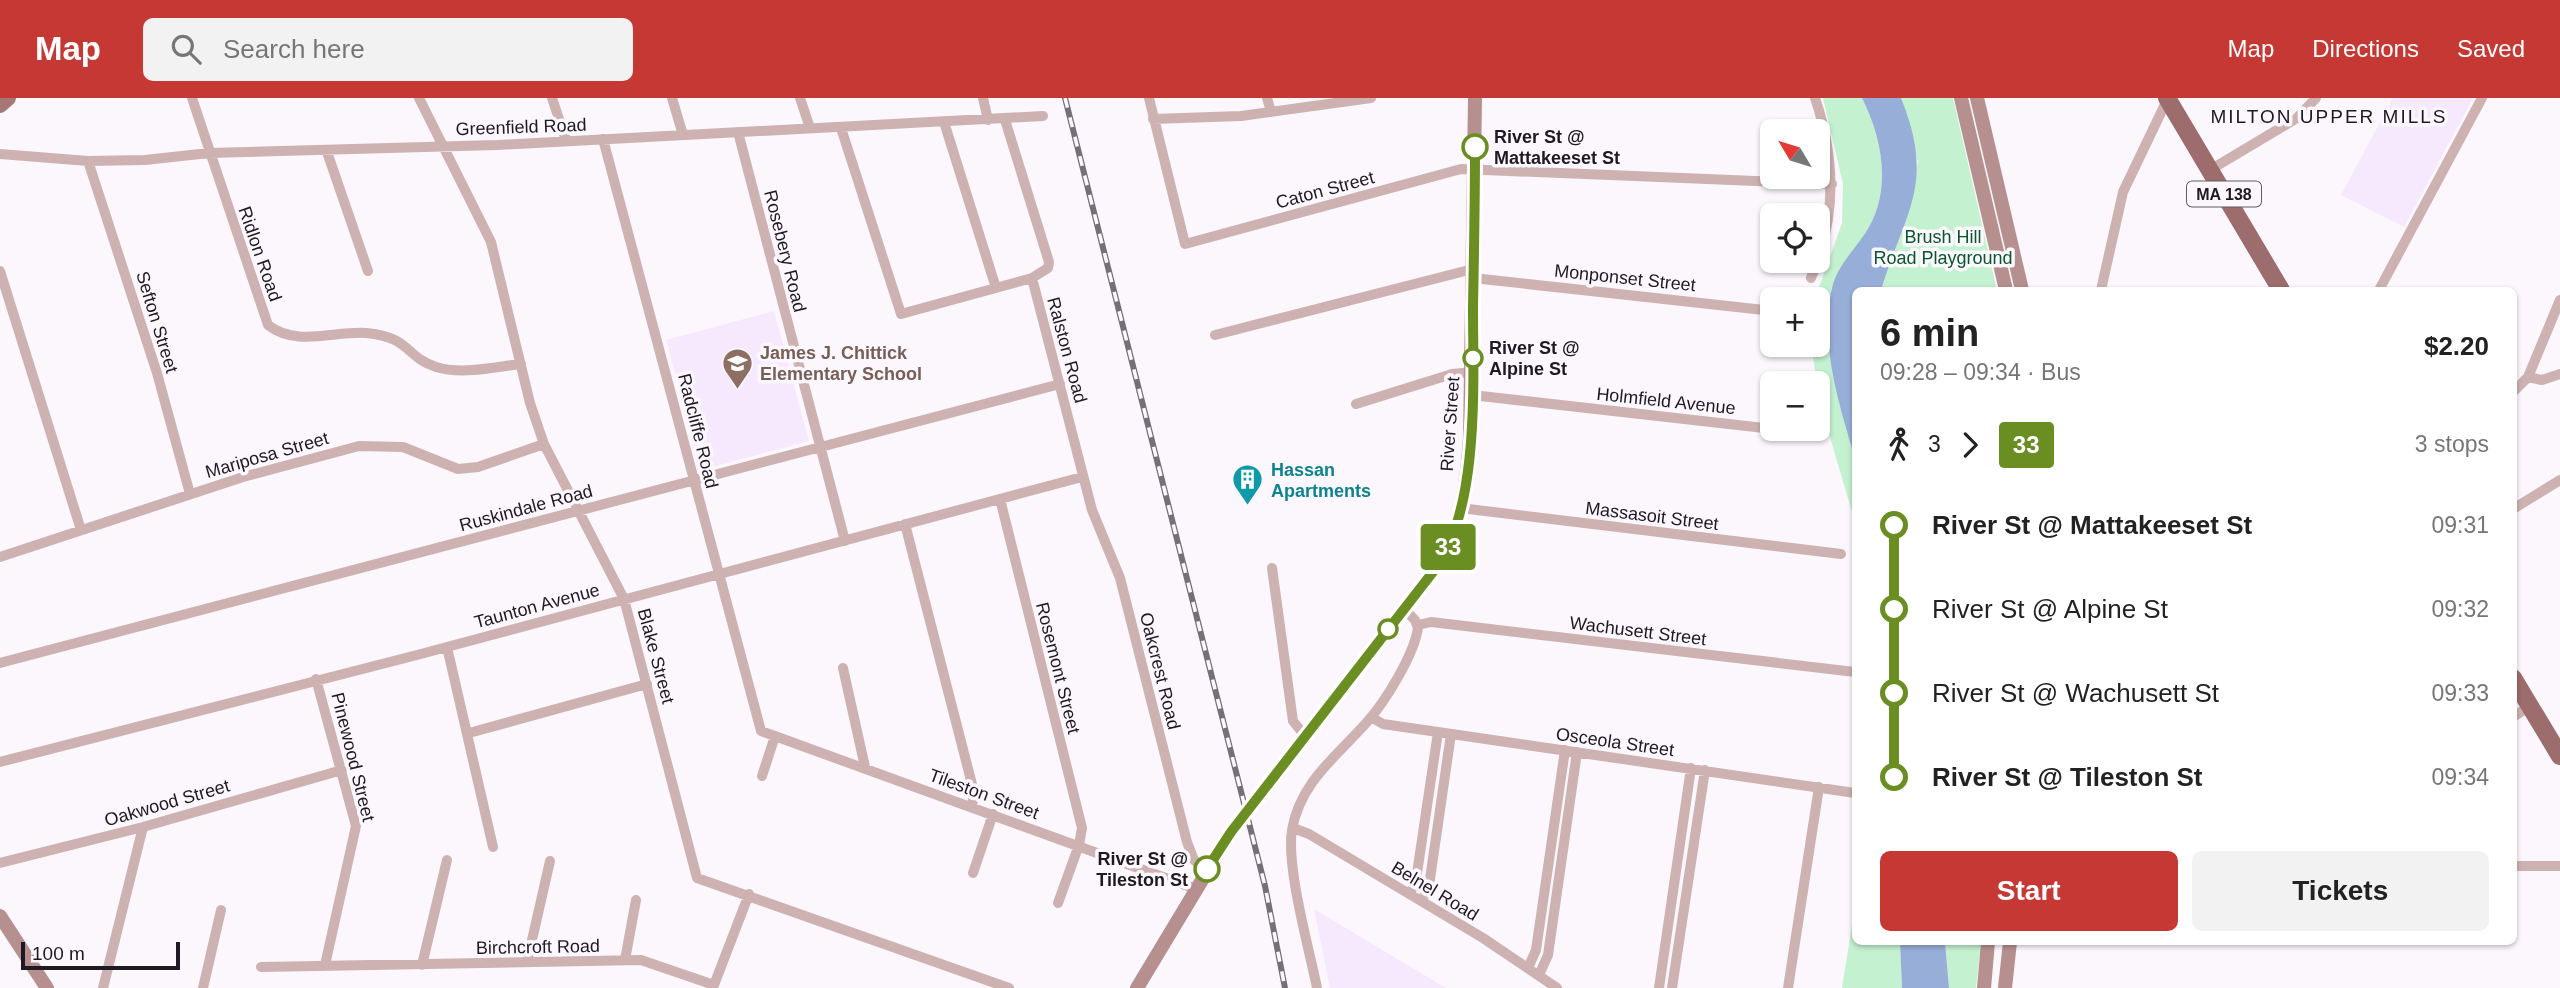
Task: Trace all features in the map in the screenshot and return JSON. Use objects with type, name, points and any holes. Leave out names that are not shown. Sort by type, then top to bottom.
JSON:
[{"type":"highway","name":"MA 138","points":[[2168,99],[2279,287]]},
{"type":"highway","points":[[2517,685],[2560,756]]},
{"type":"main road","points":[[0,105],[8,98]]},
{"type":"main road","name":"River Street","points":[[1138,988],[1207,870],[1238,823],[1441,561],[1460,508],[1469,455],[1473,372],[1475,98]]},
{"type":"main road","points":[[2005,287],[1963,103],[1978,102],[2021,287]]},
{"type":"main road","points":[[0,916],[47,988]]},
{"type":"main road","points":[[1984,988],[1988,945]]},
{"type":"main road","points":[[2004,988],[2010,945]]},
{"type":"street","name":"Ridlon Road","points":[[192,98],[268,326],[278,333],[296,338],[342,334],[390,335],[434,366],[452,370],[521,364]]},
{"type":"street","name":"Blake Street","points":[[419,98],[491,242],[544,444],[624,599],[697,878],[749,894],[1009,988]]},
{"type":"street","points":[[552,98],[566,140]]},
{"type":"street","points":[[672,98],[683,135]]},
{"type":"street","points":[[800,98],[810,128]]},
{"type":"street","points":[[983,98],[988,120]]},
{"type":"street","points":[[1149,98],[1153,118],[1271,112],[1371,98]]},
{"type":"street","points":[[1267,98],[1271,112]]},
{"type":"street","points":[[1811,278],[1826,235],[1832,184],[1827,146],[1815,98]]},
{"type":"street","points":[[2210,170],[2297,118],[2316,98]]},
{"type":"street","points":[[2381,287],[2482,98]]},
{"type":"street","points":[[2102,287],[2123,192],[2168,99]]},
{"type":"street","name":"Greenfield Road","points":[[0,154],[88,161],[209,153],[327,152],[841,128],[1043,116]]},
{"type":"street","name":"Caton Street","points":[[1153,118],[1185,244],[1455,170],[1832,184]]},
{"type":"street","name":"Ralston Road","points":[[1005,120],[1049,262],[1045,273],[1032,278],[1082,477]]},
{"type":"street","points":[[944,122],[996,288]]},
{"type":"street","points":[[841,128],[901,314],[1032,278]]},
{"type":"street","name":"Rosebery Road","points":[[738,132],[845,541]]},
{"type":"street","name":"Radcliffe Road","points":[[603,139],[761,731]]},
{"type":"street","points":[[327,152],[368,271]]},
{"type":"street","name":"Sefton Street","points":[[88,161],[153,361],[190,494]]},
{"type":"street","points":[[0,271],[81,530]]},
{"type":"street","points":[[1215,335],[1473,273]]},
{"type":"street","name":"Monponset Street","points":[[1473,273],[1760,309]]},
{"type":"street","points":[[2517,388],[2528,377],[2560,300]]},
{"type":"street","points":[[1356,404],[1452,374],[1473,372]]},
{"type":"street","points":[[2528,377],[2542,380],[2560,374]]},
{"type":"street","name":"Ruskindale Road","points":[[0,663],[1060,384]]},
{"type":"street","name":"Holmfield Avenue","points":[[1472,395],[1760,428]]},
{"type":"street","name":"Mariposa Street","points":[[0,557],[190,494],[359,446],[403,447],[458,469],[478,467],[544,444]]},
{"type":"street","name":"Taunton Avenue","points":[[0,762],[447,647],[1082,477]]},
{"type":"street","name":"Oakcrest Road","points":[[1082,477],[1097,527],[1121,578],[1186,842],[1194,860],[1207,870]]},
{"type":"street","points":[[2517,507],[2560,480]]},
{"type":"street","name":"Rosemont Street","points":[[1000,499],[1081,822],[1079,845]]},
{"type":"street","name":"Massasoit Street","points":[[1460,508],[1842,554]]},
{"type":"street","points":[[905,524],[974,792],[972,806]]},
{"type":"street","points":[[1272,568],[1293,721],[1305,736]]},
{"type":"street","points":[[1317,988],[1293,860],[1293,828],[1301,804],[1319,772],[1371,718],[1409,653],[1418,625],[1404,609]]},
{"type":"street","name":"Wachusett Street","points":[[1418,625],[1431,622],[1852,672]]},
{"type":"street","points":[[447,647],[469,733],[493,847]]},
{"type":"street","points":[[843,668],[864,767]]},
{"type":"street","name":"Pinewood Street","points":[[316,679],[356,826],[325,965]]},
{"type":"street","points":[[469,733],[647,684]]},
{"type":"street","points":[[2517,714],[2530,706]]},
{"type":"street","name":"Osceola Street","points":[[1371,718],[1383,724],[1852,792]]},
{"type":"street","name":"Tileston Street","points":[[761,731],[1196,889]]},
{"type":"street","points":[[1410,894],[1416,880],[1438,732]]},
{"type":"street","points":[[1422,901],[1429,886],[1451,734]]},
{"type":"street","points":[[762,776],[775,736]]},
{"type":"street","points":[[1528,968],[1536,950],[1565,750]]},
{"type":"street","points":[[1539,975],[1548,955],[1577,752]]},
{"type":"street","points":[[1658,988],[1691,768]]},
{"type":"street","name":"Oakwood Street","points":[[0,863],[144,827],[342,770]]},
{"type":"street","points":[[1672,988],[1704,771]]},
{"type":"street","points":[[1788,988],[1819,787]]},
{"type":"street","points":[[973,873],[993,814]]},
{"type":"street","points":[[103,988],[144,827]]},
{"type":"street","name":"Belnel Road","points":[[1293,828],[1308,834],[1422,901],[1557,988]]},
{"type":"street","points":[[1058,903],[1079,845]]},
{"type":"street","points":[[422,965],[447,860]]},
{"type":"street","points":[[527,962],[550,861]]},
{"type":"street","points":[[2517,866],[2560,866]]},
{"type":"street","name":"Birchcroft Road","points":[[261,967],[641,960],[715,985],[749,894]]},
{"type":"street","points":[[625,960],[636,900]]},
{"type":"street","points":[[203,988],[221,910]]},
{"type":"shaded area","points":[[2393,98],[2473,98],[2404,227],[2341,195]]},
{"type":"shaded area","name":"James J. Chittick Elementary School","points":[[774,311],[809,441],[701,470],[666,340]]},
{"type":"shaded area","points":[[1314,909],[1446,988],[1330,988]]},
{"type":"green space","points":[[1823,98],[1862,98],[1880,149],[1882,184],[1873,219],[1838,277],[1830,306],[1830,287],[1819,287],[1824,273],[1830,273],[1830,257],[1842,223],[1843,184]]},
{"type":"green space","name":"Brush Hill Road Playground","points":[[1901,98],[1953,98],[1996,287],[1882,287],[1918,162]]},
{"type":"green space","points":[[1830,345],[1852,439],[1852,512],[1830,437],[1830,371],[1815,371],[1814,357],[1830,357]]},
{"type":"green space","points":[[1852,925],[1852,945],[1900,945],[1902,988],[1842,988]]},
{"type":"green space","points":[[1945,945],[1981,945],[1976,988],[1949,988]]},
{"type":"water","points":[[1862,98],[1901,98],[1916,154],[1916,176],[1907,217],[1882,287],[1852,287],[1852,448],[1832,372],[1830,300],[1836,277],[1864,235],[1879,202],[1882,166],[1875,131]]},
{"type":"water","points":[[1900,945],[1945,945],[1949,988],[1902,988]]},
{"type":"railway","points":[[1065,98],[1265,886],[1285,988]]},
{"type":"bus line","name":"33","points":[[1207,869],[1231,832],[1436,568],[1449,545],[1464,490],[1471,438],[1475,147]]},
{"type":"place","name":"River St @ Mattakeeset St","points":[[1475,147]]},
{"type":"place","name":"River St @ Alpine St","points":[[1473,358]]},
{"type":"place","name":"James J. Chittick Elementary School","points":[[737,390]]},
{"type":"place","name":"Hassan Apartments","points":[[1248,507]]},
{"type":"place","name":"River St @ Tileston St","points":[[1207,869]]},
{"type":"district","name":"MILTON UPPER MILLS","points":[[2329,116]]}]
